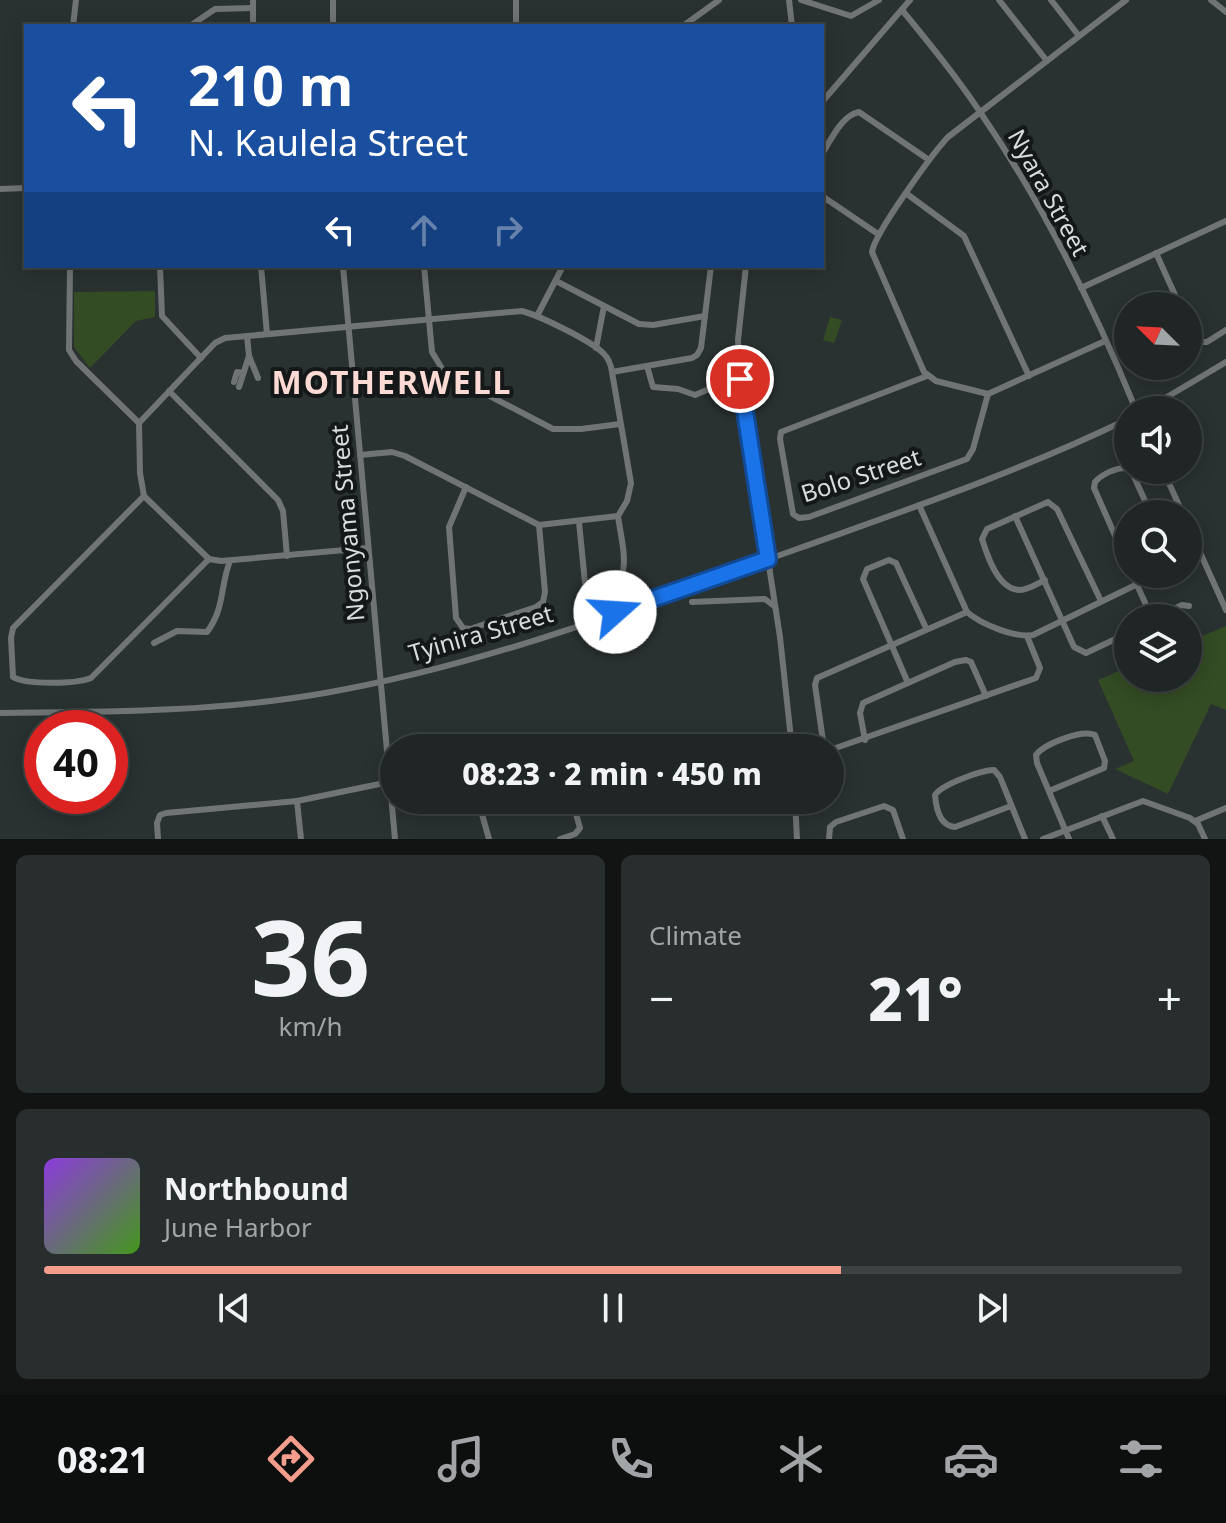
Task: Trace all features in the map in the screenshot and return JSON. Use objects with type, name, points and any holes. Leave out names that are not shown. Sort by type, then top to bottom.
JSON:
[{"type":"street","points":[[73,24],[76,0]]},
{"type":"street","points":[[333,0],[333,24]]},
{"type":"street","points":[[516,0],[516,24]]},
{"type":"street","points":[[686,24],[719,0]]},
{"type":"street","points":[[789,0],[792,24]]},
{"type":"street","points":[[801,0],[851,16],[879,0]]},
{"type":"street","points":[[824,100],[910,0]]},
{"type":"street","points":[[999,0],[1047,61]]},
{"type":"street","points":[[1051,0],[1079,36]]},
{"type":"street","points":[[1105,341],[988,394],[927,376],[873,258],[872,246],[929,160],[948,137],[1126,0]]},
{"type":"street","points":[[1211,0],[1226,12]]},
{"type":"street","points":[[193,24],[215,9],[253,4]]},
{"type":"street","name":"Nyara Street","points":[[902,10],[981,112],[1028,186],[1081,288],[1130,396]]},
{"type":"street","points":[[824,151],[847,118],[856,112],[929,160]]},
{"type":"street","points":[[0,189],[24,188]]},
{"type":"street","points":[[907,194],[964,236],[1029,376]]},
{"type":"street","points":[[824,197],[878,234]]},
{"type":"street","points":[[1081,288],[1226,221]]},
{"type":"street","points":[[1156,253],[1174,292]]},
{"type":"street","points":[[70,268],[69,350],[76,361],[139,423]]},
{"type":"street","points":[[160,268],[159,305],[162,316],[201,358]]},
{"type":"street","points":[[261,268],[267,334]]},
{"type":"street","name":"Ngonyama Street","points":[[343,268],[387,734]]},
{"type":"street","points":[[424,268],[432,352],[437,365],[444,372],[553,429],[620,424]]},
{"type":"street","points":[[537,316],[562,268]]},
{"type":"street","points":[[612,372],[697,355],[701,348],[711,268]]},
{"type":"street","points":[[746,268],[740,305],[740,379],[776,607],[790,734]]},
{"type":"street","points":[[556,281],[639,324],[705,316]]},
{"type":"street","points":[[596,348],[604,306]]},
{"type":"street","points":[[368,548],[230,561],[209,559],[144,496],[140,473],[139,423],[220,340],[513,311],[537,316],[596,348],[607,357],[612,372],[631,483],[627,501],[618,516],[623,577],[617,584],[588,589],[579,522]]},
{"type":"street","points":[[1202,342],[1226,330]]},
{"type":"street","points":[[247,336],[249,356],[258,378]]},
{"type":"street","points":[[236,384],[237,372],[243,373],[249,356]]},
{"type":"street","points":[[1171,396],[1226,364]]},
{"type":"street","points":[[647,366],[651,383],[658,388],[678,389],[695,395],[731,383]]},
{"type":"street","name":"Bolo Street","points":[[927,376],[781,432],[793,514],[799,518],[809,517],[967,459],[973,449],[988,394]]},
{"type":"street","points":[[169,391],[278,500],[283,511],[287,556]]},
{"type":"street","name":"Tyinira Street","points":[[0,713],[207,708],[326,693],[381,681],[514,646],[768,559],[1050,455],[1114,425]]},
{"type":"street","points":[[360,455],[399,454],[539,525],[618,516]]},
{"type":"street","points":[[1114,471],[1101,476],[1094,485],[1114,532]]},
{"type":"street","points":[[466,487],[449,527],[456,618],[463,628],[470,629],[543,602],[545,592],[539,525]]},
{"type":"street","points":[[144,496],[13,628],[13,677],[26,682],[82,681],[91,678],[209,559]]},
{"type":"street","points":[[1045,580],[1020,590],[1009,587],[998,575],[983,543],[984,531],[1044,503],[1054,505],[1101,601]]},
{"type":"street","points":[[919,505],[967,612],[975,618],[1027,636],[1128,588]]},
{"type":"street","points":[[1015,516],[1074,647],[1082,653],[1114,639]]},
{"type":"street","points":[[1202,558],[1226,610]]},
{"type":"street","points":[[908,683],[863,579],[867,569],[889,560],[896,563],[926,628]]},
{"type":"street","points":[[154,643],[177,631],[207,632],[222,603],[223,580],[230,561]]},
{"type":"street","points":[[692,602],[765,599],[776,607]]},
{"type":"street","points":[[822,734],[816,680],[967,612]]},
{"type":"street","points":[[844,746],[1036,678],[1040,673],[1027,636]]},
{"type":"street","points":[[865,740],[860,713],[863,703],[948,665],[966,660],[974,666],[986,696]]},
{"type":"street","points":[[1049,791],[1104,768],[1104,755],[1095,735],[1082,732],[1038,752],[1037,763],[1069,839]]},
{"type":"street","points":[[1011,806],[950,827],[942,820],[935,795],[941,789],[990,770],[997,772],[1025,839]]},
{"type":"street","points":[[158,839],[158,819],[166,813],[297,801],[380,784]]},
{"type":"street","points":[[297,801],[301,839]]},
{"type":"street","points":[[1043,839],[1143,801],[1195,821],[1205,839]]},
{"type":"street","points":[[829,839],[830,827],[836,822],[884,806],[893,810],[903,839]]},
{"type":"street","points":[[1195,821],[1226,808]]},
{"type":"street","name":"Ngonyama Street","points":[[394,814],[395,839]]},
{"type":"street","points":[[482,814],[489,839]]},
{"type":"street","points":[[560,839],[575,834],[580,828],[576,814]]},
{"type":"street","points":[[796,814],[797,839]]},
{"type":"street","points":[[1102,816],[1113,839]]},
{"type":"green space","points":[[155,291],[155,317],[136,321],[90,368],[74,347],[74,292]]},
{"type":"green space","points":[[830,317],[842,320],[834,343],[823,340]]},
{"type":"green space","points":[[1226,626],[1226,710],[1211,704],[1168,794],[1115,769],[1134,761],[1098,680],[1114,673],[1114,692],[1202,692],[1202,636]]},
{"type":"district","name":"MOTHERWELL","points":[[392,383]]},
{"type":"route","points":[[615,612],[768,559],[740,379]]}]
